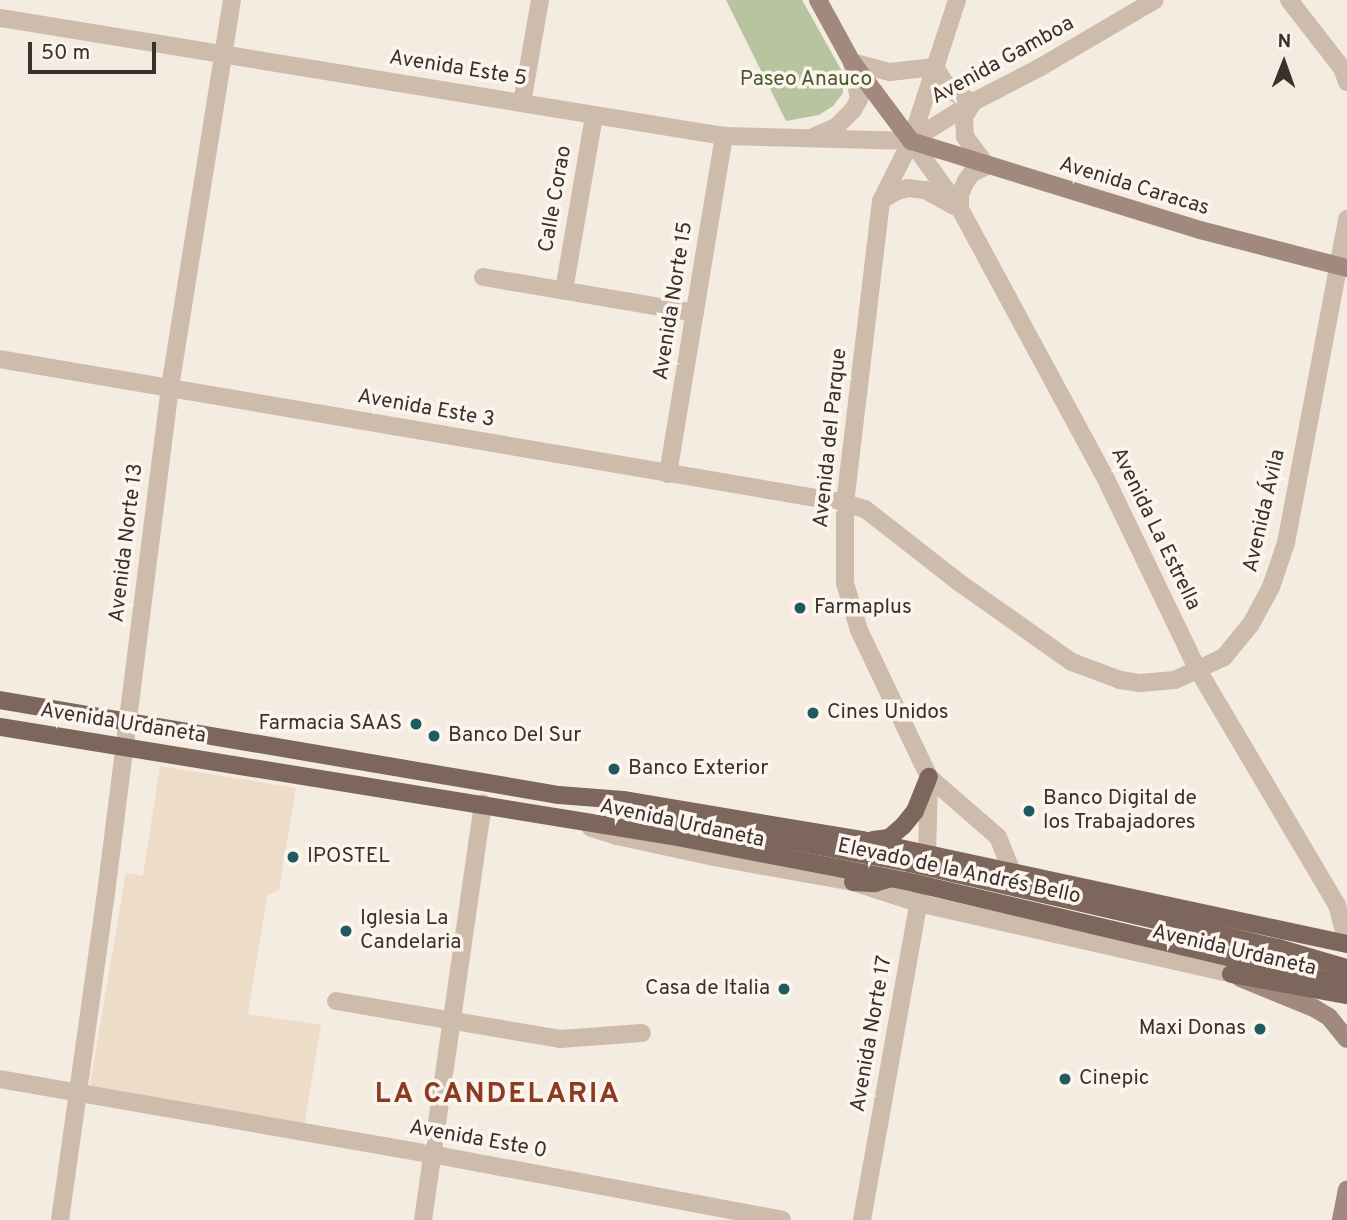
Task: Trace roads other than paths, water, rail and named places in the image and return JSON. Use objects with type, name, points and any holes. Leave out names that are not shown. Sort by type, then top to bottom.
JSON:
[{"type":"main road","points":[[818,0],[852,62],[911,141]]},
{"type":"main road","name":"Avenida Caracas","points":[[911,141],[1200,230],[1343,267]]},
{"type":"main road","name":"Avenida Urdaneta","points":[[0,700],[559,795],[623,800],[862,840],[1347,944]]},
{"type":"main road","name":"Avenida Urdaneta","points":[[0,727],[558,817]]},
{"type":"main road","points":[[862,840],[882,841],[903,826],[915,811],[929,777]]},
{"type":"main road","name":"Elevado de la Andrés Bello","points":[[559,795],[673,827],[1347,985]]},
{"type":"main road","name":"Elevado de la Andrés Bello","points":[[558,817],[673,827],[909,863],[1279,948],[1347,968]]},
{"type":"main road","points":[[853,882],[883,882],[893,873],[894,861],[890,854],[862,840]]},
{"type":"main road","points":[[1231,974],[1347,995]]},
{"type":"main road","points":[[1231,974],[1314,1008],[1329,1017],[1347,1039]]},
{"type":"main road","points":[[1341,1220],[1347,1190]]},
{"type":"street","name":"Avenida Norte 13","points":[[60,1220],[105,901],[170,387],[226,54],[232,0]]},
{"type":"street","points":[[522,103],[540,0]]},
{"type":"street","name":"Avenida del Parque","points":[[927,855],[929,777],[859,630],[845,583],[845,503],[881,201],[911,141],[957,0]]},
{"type":"street","name":"Avenida Gamboa","points":[[911,141],[973,102],[1039,68],[1155,0]]},
{"type":"street","points":[[1289,0],[1342,68],[1347,82]]},
{"type":"street","name":"Avenida Este 5","points":[[0,18],[724,136],[911,141]]},
{"type":"street","points":[[809,139],[836,127],[853,110],[859,99],[852,62],[890,72],[935,67],[950,91],[973,102],[964,117],[965,137],[987,166],[972,173],[966,181],[960,194],[960,209],[925,190],[908,188],[895,191],[881,201]]},
{"type":"street","name":"Calle Corao","points":[[564,290],[594,116]]},
{"type":"street","name":"Avenida Norte 15","points":[[668,474],[724,136]]},
{"type":"street","name":"Avenida La Estrella","points":[[911,141],[960,209],[1103,473],[1198,670],[1336,905],[1347,944]]},
{"type":"street","name":"Avenida Ávila","points":[[845,503],[864,509],[1072,662],[1103,675],[1140,682],[1175,680],[1223,657],[1238,643],[1271,587],[1286,542],[1343,267],[1347,219]]},
{"type":"street","points":[[483,277],[695,313]]},
{"type":"street","name":"Avenida Este 3","points":[[0,359],[845,503]]},
{"type":"street","points":[[929,777],[998,837],[1013,874]]},
{"type":"street","points":[[423,1220],[483,803]]},
{"type":"street","name":"Avenida Urdaneta","points":[[558,817],[617,836],[853,882],[918,903],[1347,1002]]},
{"type":"street","name":"Avenida Norte 17","points":[[862,1220],[927,855]]},
{"type":"street","points":[[336,1001],[450,1018],[560,1039],[642,1033]]},
{"type":"street","name":"Avenida Este 0","points":[[0,1079],[431,1154],[782,1220]]},
{"type":"place","name":"Farmaplus","points":[[800,608]]},
{"type":"place","name":"Cines Unidos","points":[[813,713]]},
{"type":"place","name":"Farmacia SAAS","points":[[416,724]]},
{"type":"place","name":"Banco Del Sur","points":[[434,736]]},
{"type":"place","name":"Banco Exterior","points":[[614,769]]},
{"type":"place","name":"Banco Digital de los Trabajadores","points":[[1029,811]]},
{"type":"place","name":"IPOSTEL","points":[[293,857]]},
{"type":"place","name":"Iglesia La Candelaria","points":[[346,931]]},
{"type":"place","name":"Casa de Italia","points":[[784,989]]},
{"type":"place","name":"Maxi Donas","points":[[1260,1029]]},
{"type":"place","name":"Cinepic","points":[[1065,1079]]},
{"type":"district","name":"LA CANDELARIA","points":[[498,1095]]},
{"type":"park label","name":"Paseo Anauco","points":[[806,80]]}]
